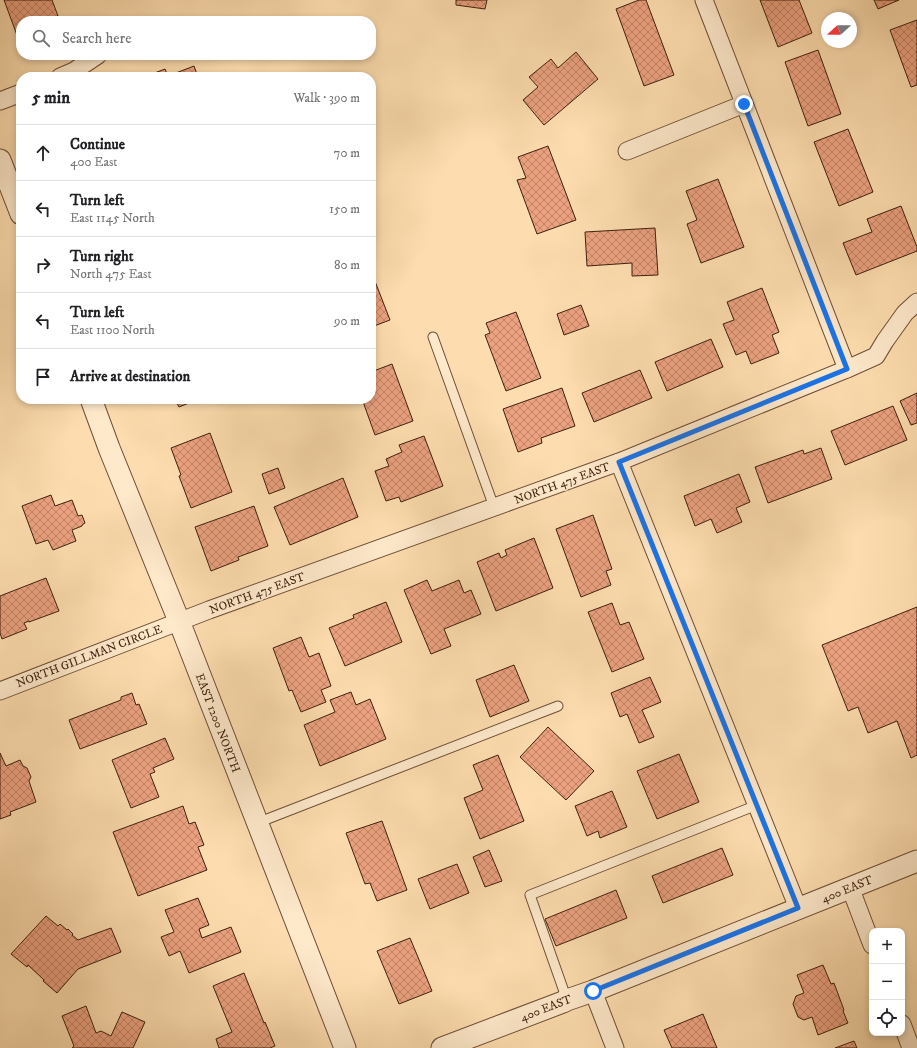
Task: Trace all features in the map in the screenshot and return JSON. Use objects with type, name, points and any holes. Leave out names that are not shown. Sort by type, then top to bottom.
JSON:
[{"type":"street","points":[[704,0],[847,369]]},
{"type":"street","points":[[72,72],[90,60]]},
{"type":"street","points":[[0,101],[16,95]]},
{"type":"street","points":[[628,151],[744,104]]},
{"type":"street","points":[[0,160],[16,201]]},
{"type":"street","name":"NORTH 475 EAST","points":[[179,621],[619,462],[847,369],[876,356],[884,341],[905,313],[917,302]]},
{"type":"street","name":"EAST 1200 NORTH","points":[[93,404],[109,448],[179,621],[344,1048]]},
{"type":"street","points":[[619,462],[798,908]]},
{"type":"street","name":"NORTH GILLMAN CIRCLE","points":[[0,691],[179,621]]},
{"type":"street","name":"400 EAST","points":[[442,1048],[593,991],[917,861]]},
{"type":"street","points":[[850,887],[869,937]]},
{"type":"street","points":[[593,991],[615,1048]]},
{"type":"street","points":[[905,1032],[911,1048]]},
{"type":"lane","points":[[433,337],[494,507]]},
{"type":"lane","points":[[257,823],[558,706]]},
{"type":"lane","points":[[567,1000],[530,895],[757,805]]},
{"type":"building","points":[[4,0],[52,0],[58,16],[16,16],[16,32]]},
{"type":"building","points":[[456,0],[487,0],[485,9],[456,5]]},
{"type":"building","points":[[639,0],[646,0],[674,75],[644,86],[616,9]]},
{"type":"building","points":[[760,0],[799,0],[812,33],[778,47]]},
{"type":"building","points":[[874,0],[899,0],[878,9]]},
{"type":"building","points":[[917,20],[917,85],[911,87],[890,30]]},
{"type":"building","points":[[818,50],[841,114],[808,126],[785,62]]},
{"type":"building","points":[[576,52],[598,79],[544,125],[523,100],[538,87],[529,77],[551,59],[558,68]]},
{"type":"building","points":[[194,66],[196,72],[178,72]]},
{"type":"building","points":[[165,69],[166,72],[157,72]]},
{"type":"building","points":[[848,129],[873,192],[839,206],[814,142]]},
{"type":"building","points":[[548,146],[576,220],[537,234],[517,180],[526,178],[518,157]]},
{"type":"building","points":[[718,179],[744,247],[701,263],[687,224],[697,220],[686,191]]},
{"type":"building","points":[[901,206],[917,247],[917,251],[856,275],[843,243],[872,232],[867,219]]},
{"type":"building","points":[[655,228],[658,275],[632,276],[632,263],[587,266],[585,232]]},
{"type":"building","points":[[376,284],[390,320],[376,325]]},
{"type":"building","points":[[762,288],[779,332],[772,335],[779,353],[751,364],[746,351],[736,355],[723,324],[734,320],[727,302]]},
{"type":"building","points":[[581,305],[589,326],[564,335],[557,314]]},
{"type":"building","points":[[516,312],[541,378],[506,391],[485,335],[490,333],[486,323]]},
{"type":"building","points":[[711,339],[723,367],[667,391],[655,362]]},
{"type":"building","points":[[392,364],[413,421],[375,435],[364,404],[376,404],[376,370]]},
{"type":"building","points":[[640,370],[652,398],[594,422],[582,393]]},
{"type":"building","points":[[562,388],[575,426],[541,438],[542,443],[518,452],[503,409]]},
{"type":"building","points":[[917,393],[917,423],[911,425],[900,401]]},
{"type":"building","points":[[178,404],[186,404],[179,407]]},
{"type":"building","points":[[893,406],[907,440],[845,465],[831,431]]},
{"type":"building","points":[[210,433],[232,492],[191,508],[179,476],[181,475],[171,448]]},
{"type":"building","points":[[424,436],[443,486],[401,502],[399,497],[386,501],[375,471],[389,466],[386,459],[402,452],[399,445]]},
{"type":"building","points":[[821,448],[832,479],[768,503],[755,467],[803,450],[804,454]]},
{"type":"building","points":[[278,468],[285,488],[269,494],[262,474]]},
{"type":"building","points":[[739,474],[750,502],[736,508],[742,522],[717,533],[711,519],[695,526],[684,496]]},
{"type":"building","points":[[343,478],[358,517],[290,545],[274,507]]},
{"type":"building","points":[[51,495],[55,506],[72,500],[78,516],[82,515],[85,523],[82,526],[72,530],[76,541],[53,550],[48,540],[36,544],[22,506]]},
{"type":"building","points":[[254,506],[268,546],[238,557],[239,560],[211,571],[195,527]]},
{"type":"building","points":[[593,515],[612,569],[606,571],[611,585],[581,597],[556,529]]},
{"type":"building","points":[[534,538],[553,588],[496,611],[477,562],[499,553],[501,558],[507,555],[505,550]]},
{"type":"building","points":[[46,578],[59,611],[24,623],[27,629],[2,639],[0,633],[0,596]]},
{"type":"building","points":[[427,580],[432,591],[459,580],[464,593],[471,590],[481,614],[444,629],[451,646],[431,654],[404,590]]},
{"type":"building","points":[[386,602],[402,642],[345,666],[329,628],[354,618],[353,615]]},
{"type":"building","points":[[612,603],[620,625],[629,622],[644,659],[612,672],[588,612]]},
{"type":"building","points":[[917,607],[917,755],[911,758],[897,721],[868,733],[858,707],[848,711],[822,645]]},
{"type":"building","points":[[301,637],[309,657],[319,653],[331,686],[321,690],[326,702],[301,712],[292,690],[289,691],[273,648]]},
{"type":"building","points":[[514,665],[529,701],[490,717],[476,680]]},
{"type":"building","points":[[650,677],[661,702],[642,710],[654,737],[639,743],[627,714],[620,717],[611,693]]},
{"type":"building","points":[[351,692],[356,705],[370,699],[386,739],[320,766],[304,725],[335,712],[330,700]]},
{"type":"building","points":[[132,693],[136,705],[139,704],[147,724],[80,749],[69,720],[121,700],[121,697]]},
{"type":"building","points":[[548,727],[594,771],[566,800],[520,757]]},
{"type":"building","points":[[165,738],[174,759],[153,768],[155,772],[150,774],[159,797],[131,808],[112,760]]},
{"type":"building","points":[[0,753],[6,766],[20,760],[23,766],[27,768],[31,777],[29,781],[36,802],[10,812],[11,815],[0,819]]},
{"type":"building","points":[[679,754],[699,802],[657,819],[637,771]]},
{"type":"building","points":[[498,755],[524,821],[480,839],[464,798],[483,790],[473,765]]},
{"type":"building","points":[[612,791],[627,827],[600,838],[598,831],[587,836],[575,806]]},
{"type":"building","points":[[183,806],[189,824],[195,822],[204,845],[198,847],[207,870],[138,896],[113,832]]},
{"type":"building","points":[[382,821],[407,890],[377,901],[370,883],[365,884],[346,833]]},
{"type":"building","points":[[722,848],[733,875],[663,903],[652,876]]},
{"type":"building","points":[[489,850],[502,881],[485,887],[473,857]]},
{"type":"building","points":[[457,864],[469,893],[430,909],[418,879]]},
{"type":"building","points":[[616,890],[627,918],[556,946],[545,919]]},
{"type":"building","points":[[198,898],[209,925],[199,929],[202,938],[231,927],[241,952],[189,973],[180,951],[169,956],[161,937],[174,932],[165,910]]},
{"type":"building","points":[[46,916],[58,926],[60,924],[67,930],[68,929],[78,940],[111,928],[121,952],[78,969],[57,993],[28,965],[27,967],[11,954]]},
{"type":"building","points":[[410,938],[432,991],[399,1004],[377,951]]},
{"type":"building","points":[[823,965],[831,984],[834,983],[848,1023],[818,1035],[812,1017],[804,1020],[798,1017],[793,1004],[796,996],[804,993],[797,975]]},
{"type":"building","points":[[244,973],[275,1046],[270,1048],[219,1048],[216,1039],[232,1032],[213,986]]},
{"type":"building","points":[[86,1006],[96,1033],[101,1031],[111,1036],[122,1012],[145,1022],[133,1048],[72,1048],[74,1046],[62,1016]]},
{"type":"building","points":[[703,1014],[717,1048],[672,1048],[664,1030]]},
{"type":"building","points":[[854,1041],[857,1048],[835,1048]]},
{"type":"route","points":[[593,991],[798,908],[619,462],[847,369],[744,104]]}]
